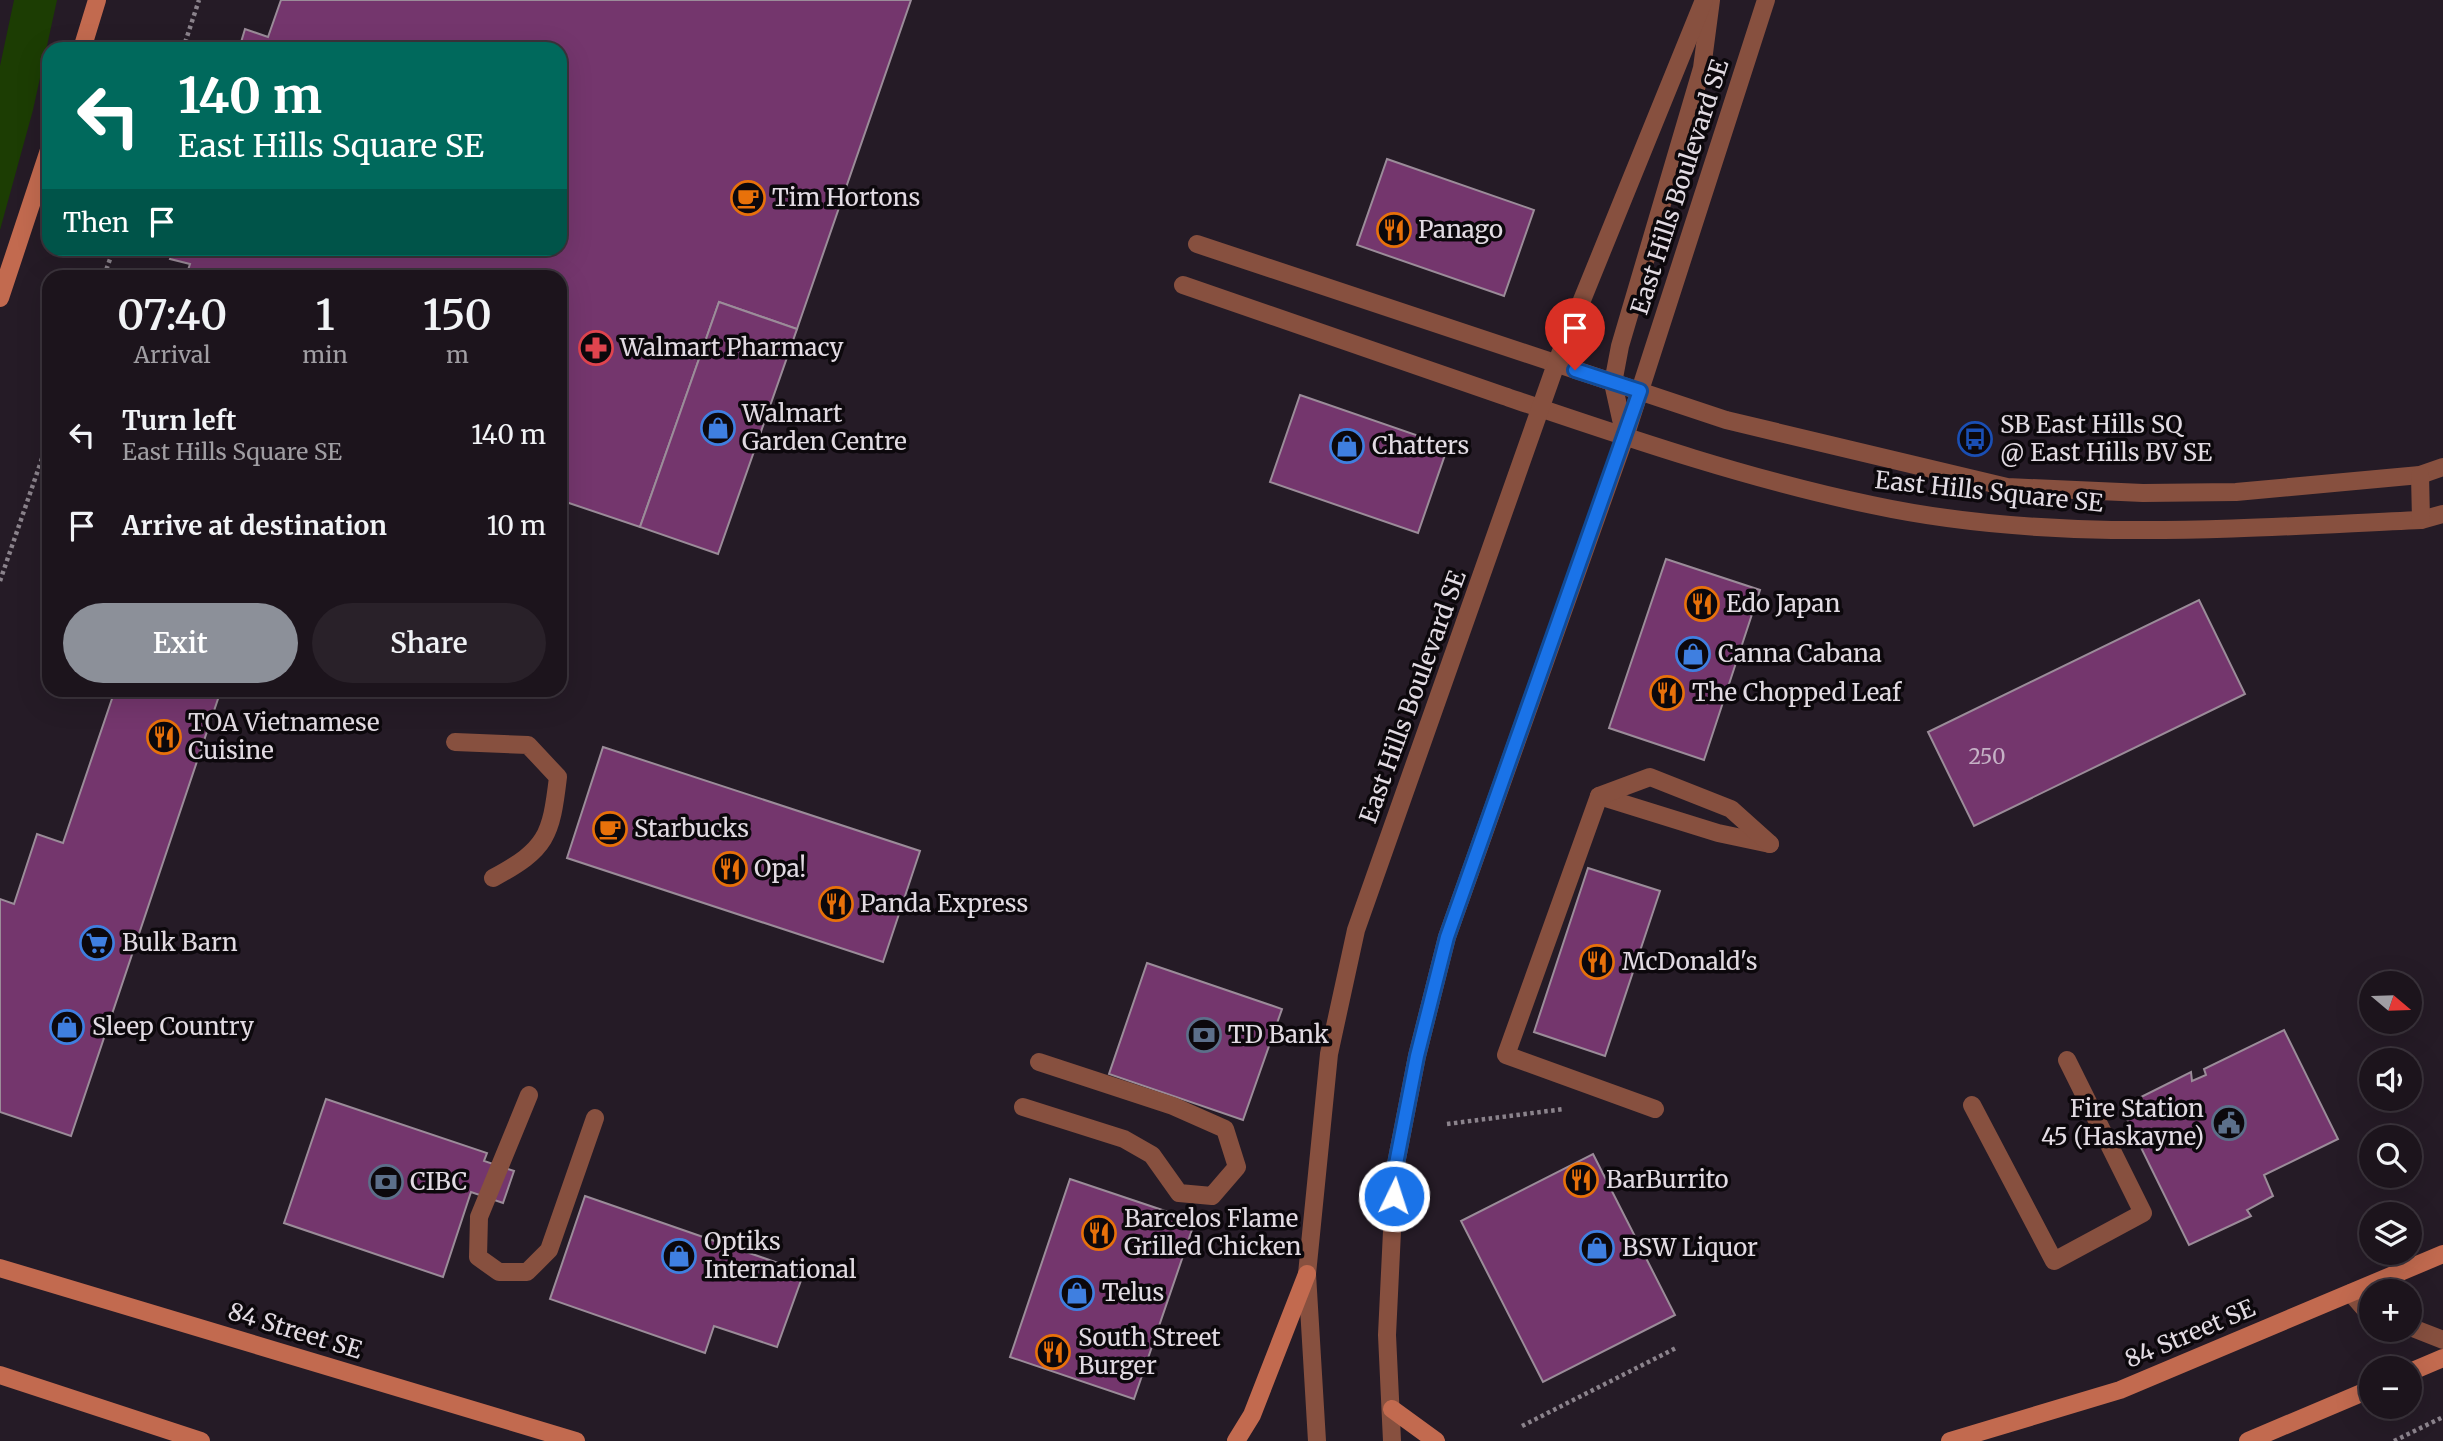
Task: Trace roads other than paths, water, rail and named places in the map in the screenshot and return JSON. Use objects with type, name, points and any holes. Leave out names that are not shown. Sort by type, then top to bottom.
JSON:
[{"type":"street","points":[[84,42],[90,0]]},
{"type":"street","points":[[85,42],[97,0]]},
{"type":"street","points":[[0,298],[42,171]]},
{"type":"street","name":"84 Street SE","points":[[1950,1441],[2120,1390],[2443,1254]]},
{"type":"street","name":"84 Street SE","points":[[0,1268],[576,1441]]},
{"type":"street","points":[[1236,1441],[1252,1415],[1307,1274]]},
{"type":"street","points":[[2422,1368],[2443,1358]]},
{"type":"street","points":[[0,1375],[201,1441]]},
{"type":"street","points":[[2248,1441],[2359,1395]]},
{"type":"street","points":[[1392,1409],[1436,1441]]},
{"type":"street","points":[[1991,1441],[2030,1417]]},
{"type":"lane","name":"East Hills Boulevard SE","points":[[1317,1441],[1307,1274],[1329,1054],[1356,930],[1556,363],[1704,0]]},
{"type":"lane","points":[[1625,437],[1613,383],[1620,346],[1702,68],[1710,0]]},
{"type":"lane","name":"East Hills Boulevard SE","points":[[1392,1441],[1387,1335],[1395,1169],[1417,1056],[1447,937],[1625,437],[1766,0]]},
{"type":"lane","name":"East Hills Square SE","points":[[1197,244],[1726,420],[2007,486],[2143,493],[2236,492],[2420,475],[2443,467]]},
{"type":"lane","name":"East Hills Square SE","points":[[1183,285],[1625,437],[1702,461],[1873,506],[1988,522],[2136,533],[2421,520],[2443,513]]},
{"type":"lane","points":[[2420,475],[2421,520]]},
{"type":"lane","points":[[455,743],[528,745],[558,777],[552,824],[528,859],[493,878]]},
{"type":"lane","points":[[1599,796],[1718,833],[1770,844],[1731,809],[1650,777],[1599,796],[1506,1055],[1655,1109]]},
{"type":"lane","points":[[1972,1105],[2054,1261],[2143,1213],[2067,1060]]},
{"type":"lane","points":[[1023,1107],[1124,1139],[1153,1155],[1179,1192],[1212,1196],[1237,1167],[1225,1129],[1173,1107],[1039,1062]]},
{"type":"lane","points":[[529,1095],[479,1217],[478,1257],[499,1272],[527,1272],[548,1250],[595,1118]]},
{"type":"lane","points":[[2351,1293],[2359,1302]]},
{"type":"lane","points":[[2422,1331],[2443,1340]]},
{"type":"place","name":"Tim Hortons","points":[[748,198]]},
{"type":"place","name":"Panago","points":[[1394,230]]},
{"type":"place","name":"Walmart Pharmacy","points":[[596,348]]},
{"type":"place","name":"Walmart Garden Centre","points":[[718,428]]},
{"type":"place","name":"SB East Hills SQ @ East Hills BV SE","points":[[1975,439]]},
{"type":"place","name":"Chatters","points":[[1347,446]]},
{"type":"place","name":"Edo Japan","points":[[1702,604]]},
{"type":"place","name":"Canna Cabana","points":[[1693,654]]},
{"type":"place","name":"The Chopped Leaf","points":[[1667,693]]},
{"type":"place","name":"TOA Vietnamese Cuisine","points":[[164,737]]},
{"type":"place","name":"Starbucks","points":[[610,829]]},
{"type":"place","name":"Opa!","points":[[730,869]]},
{"type":"place","name":"Panda Express","points":[[836,904]]},
{"type":"place","name":"Bulk Barn","points":[[97,943]]},
{"type":"place","name":"McDonald's","points":[[1597,962]]},
{"type":"place","name":"Sleep Country","points":[[67,1027]]},
{"type":"place","name":"TD Bank","points":[[1204,1035]]},
{"type":"place","name":"Fire Station 45 (Haskayne)","points":[[2229,1123]]},
{"type":"place","name":"BarBurrito","points":[[1581,1180]]},
{"type":"place","name":"CIBC","points":[[386,1182]]},
{"type":"place","name":"Barcelos Flame Grilled Chicken","points":[[1099,1233]]},
{"type":"place","name":"BSW Liquor","points":[[1597,1248]]},
{"type":"place","name":"Optiks International","points":[[679,1256]]},
{"type":"place","name":"Telus","points":[[1077,1293]]},
{"type":"place","name":"South Street Burger","points":[[1053,1352]]}]
